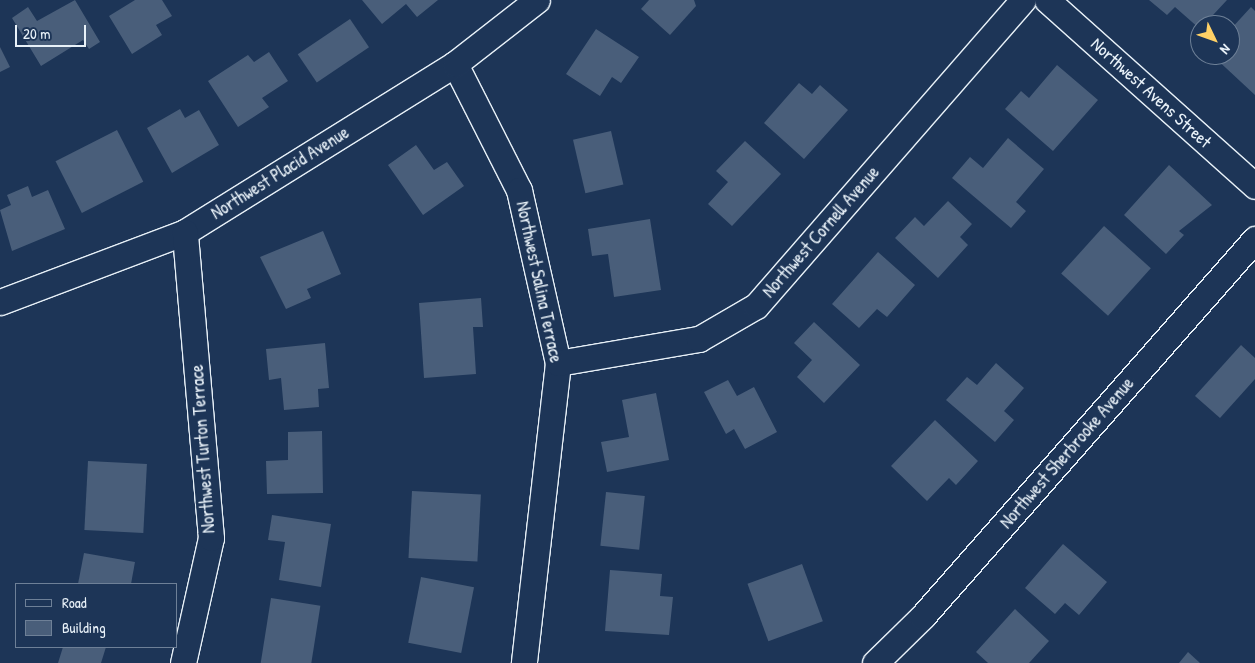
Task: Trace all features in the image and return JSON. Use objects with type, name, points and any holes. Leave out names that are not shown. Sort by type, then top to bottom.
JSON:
[{"type":"street","name":"Northwest Placid Avenue","points":[[0,302],[185,232],[455,64],[537,0]]},
{"type":"street","name":"Northwest Cornell Avenue","points":[[558,363],[699,339],[756,306],[1023,0]]},
{"type":"street","name":"Northwest Avens Street","points":[[1047,0],[1255,186]]},
{"type":"street","name":"Northwest Salina Terrace","points":[[455,64],[519,190],[558,363],[524,663]]},
{"type":"street","name":"Northwest Turton Terrace","points":[[183,663],[211,538],[185,232]]},
{"type":"street","name":"Northwest Sherbrooke Avenue","points":[[875,663],[922,617],[1255,239]]},
{"type":"building","points":[[75,0],[100,42],[89,49],[83,40],[41,66],[12,18],[28,7],[37,21]]},
{"type":"building","points":[[135,0],[162,0],[172,16],[156,25],[162,35],[132,54],[109,16]]},
{"type":"building","points":[[362,0],[438,0],[417,17],[406,4],[382,24]]},
{"type":"building","points":[[649,0],[694,0],[696,6],[670,35],[641,9]]},
{"type":"building","points":[[1149,0],[1227,0],[1213,15],[1190,15],[1190,20],[1175,7],[1167,15]]},
{"type":"building","points":[[1251,7],[1255,11],[1255,95],[1223,65],[1240,65],[1240,19]]},
{"type":"building","points":[[350,19],[369,47],[317,82],[298,54]]},
{"type":"building","points":[[596,29],[639,57],[621,83],[612,77],[600,96],[566,74]]},
{"type":"building","points":[[0,47],[10,67],[0,72]]},
{"type":"building","points":[[269,52],[288,81],[262,98],[269,107],[238,127],[208,81],[248,55],[254,62]]},
{"type":"building","points":[[1057,65],[1098,100],[1053,151],[1005,109],[1021,91],[1029,98]]},
{"type":"building","points":[[799,83],[812,94],[820,85],[848,110],[804,159],[764,123]]},
{"type":"building","points":[[180,109],[185,118],[199,110],[219,145],[172,173],[147,128]]},
{"type":"building","points":[[117,130],[143,182],[82,213],[56,161]]},
{"type":"building","points":[[611,131],[623,185],[585,193],[573,140]]},
{"type":"building","points":[[1008,138],[1044,169],[1016,202],[1026,211],[1011,228],[952,178],[970,157],[983,168]]},
{"type":"building","points":[[745,141],[781,174],[732,226],[708,204],[728,182],[716,171]]},
{"type":"building","points":[[416,145],[434,170],[447,162],[464,186],[423,215],[388,165]]},
{"type":"building","points":[[1169,165],[1212,205],[1179,231],[1184,235],[1166,254],[1124,215]]},
{"type":"building","points":[[28,186],[32,197],[48,190],[65,229],[12,251],[0,210],[11,205],[7,195]]},
{"type":"building","points":[[948,201],[972,224],[960,237],[968,245],[938,278],[895,238],[915,217],[924,226]]},
{"type":"building","points":[[650,219],[661,290],[614,297],[608,254],[592,256],[588,229]]},
{"type":"building","points":[[1104,226],[1151,268],[1108,316],[1061,274]]},
{"type":"building","points":[[323,231],[341,274],[307,289],[311,298],[286,309],[260,257]]},
{"type":"building","points":[[878,252],[915,285],[887,317],[877,309],[859,328],[832,304]]},
{"type":"building","points":[[481,298],[483,327],[473,327],[476,374],[424,378],[419,303]]},
{"type":"building","points":[[814,322],[860,365],[824,403],[797,377],[812,360],[794,343]]},
{"type":"building","points":[[325,343],[329,388],[318,389],[319,407],[284,410],[281,378],[269,380],[266,349]]},
{"type":"building","points":[[1241,345],[1255,358],[1255,379],[1220,418],[1195,396]]},
{"type":"building","points":[[996,363],[1024,388],[1004,411],[1014,420],[995,442],[946,400],[967,377],[977,385]]},
{"type":"building","points":[[728,380],[737,396],[754,387],[777,432],[745,449],[734,429],[726,434],[704,392]]},
{"type":"building","points":[[656,393],[669,460],[607,472],[601,442],[629,437],[622,400]]},
{"type":"building","points":[[935,420],[978,461],[956,485],[949,478],[927,501],[891,466]]},
{"type":"building","points":[[322,431],[323,493],[267,494],[266,461],[288,460],[288,432]]},
{"type":"building","points":[[88,461],[147,464],[143,533],[84,530]]},
{"type":"building","points":[[412,491],[481,495],[477,562],[408,558]]},
{"type":"building","points":[[606,492],[645,496],[639,550],[600,546]]},
{"type":"building","points":[[272,515],[331,524],[321,587],[279,580],[285,542],[268,540]]},
{"type":"building","points":[[1063,544],[1107,582],[1079,615],[1065,603],[1055,614],[1025,588]]},
{"type":"building","points":[[84,553],[135,562],[131,583],[78,583]]},
{"type":"building","points":[[802,564],[823,621],[768,641],[747,584]]},
{"type":"building","points":[[610,570],[662,574],[660,596],[673,597],[669,635],[605,631]]},
{"type":"building","points":[[421,577],[474,587],[461,653],[408,643]]},
{"type":"building","points":[[271,598],[320,606],[311,663],[261,663]]},
{"type":"building","points":[[1015,609],[1049,641],[1029,663],[988,663],[976,652]]},
{"type":"building","points":[[63,648],[106,648],[101,663],[58,663]]},
{"type":"building","points":[[1188,652],[1200,663],[1179,663]]}]
